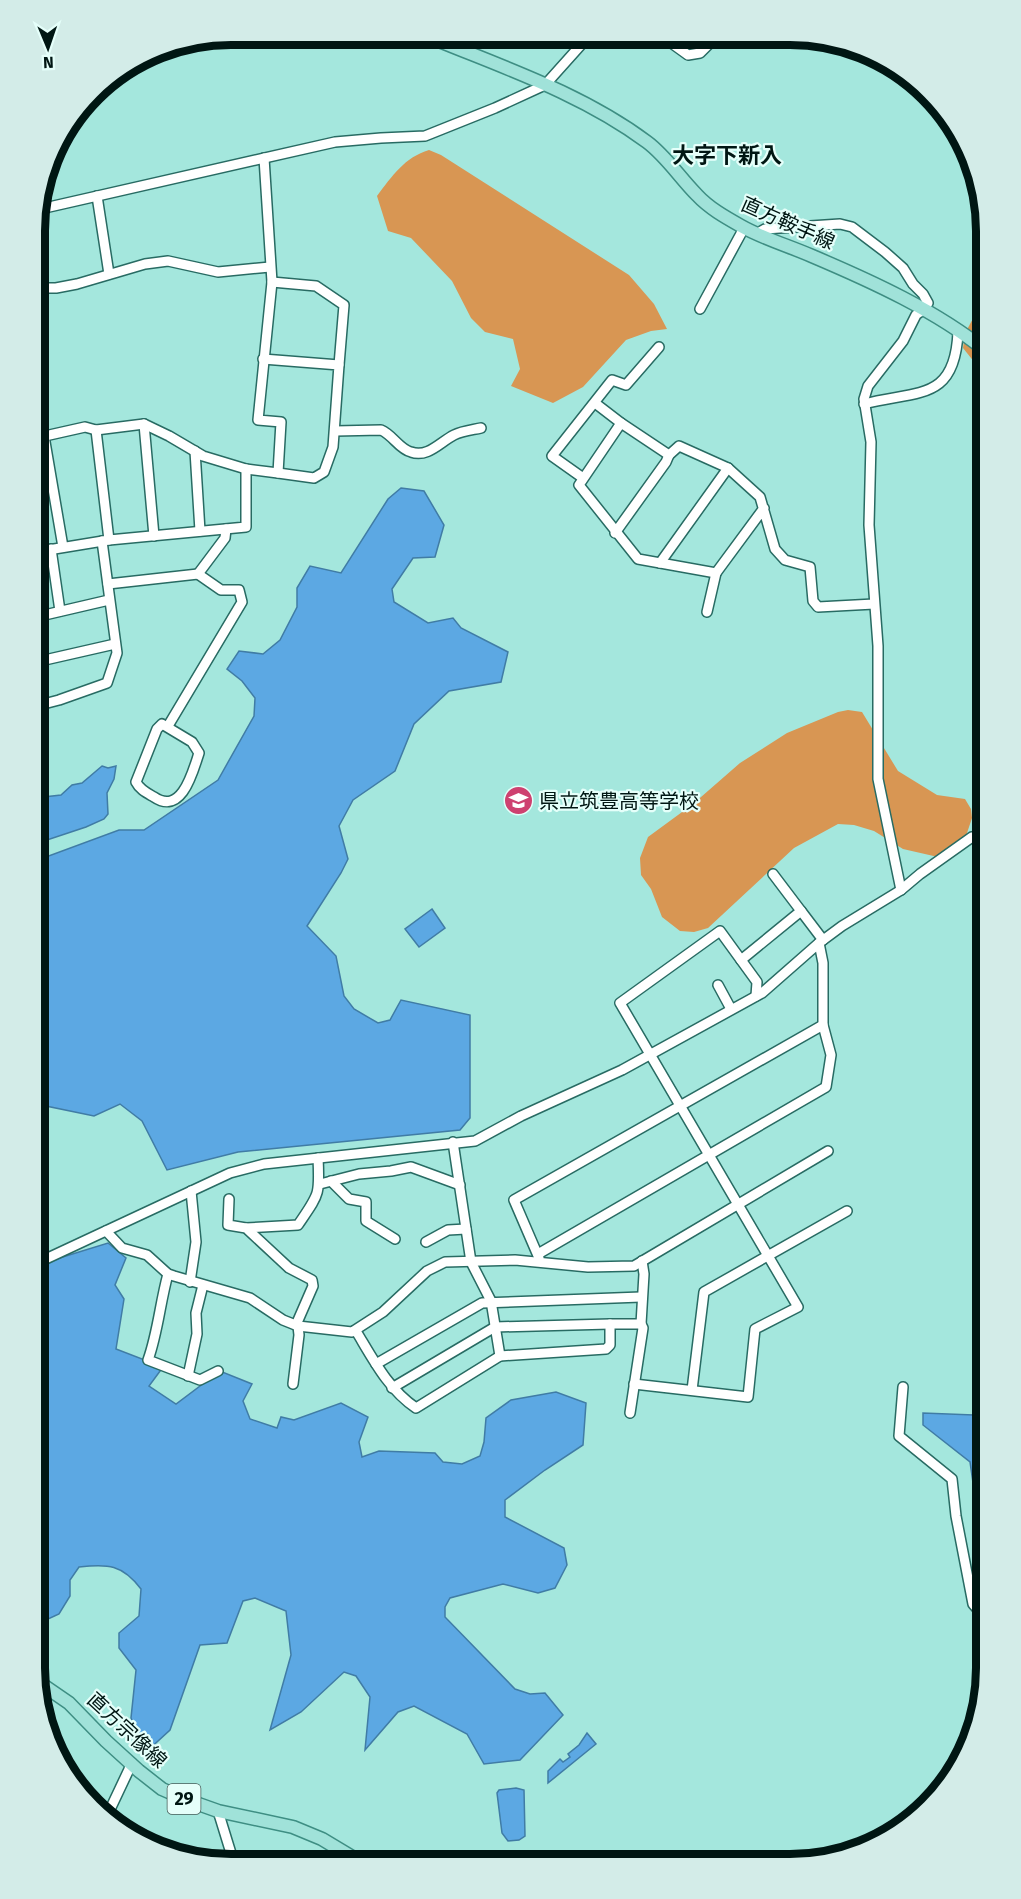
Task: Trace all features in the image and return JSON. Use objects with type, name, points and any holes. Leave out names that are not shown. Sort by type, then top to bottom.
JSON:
[{"type":"main road","name":"直方鞍手線","points":[[462,45],[595,108],[650,144],[716,212],[744,228],[857,275],[924,309],[976,343]]},
{"type":"main road","name":"直方宗像線","points":[[46,1687],[69,1703],[139,1772],[162,1789],[218,1811],[293,1827],[322,1839],[347,1854]]},
{"type":"street","points":[[47,207],[335,142],[425,136],[545,85],[581,45]]},
{"type":"street","points":[[674,45],[688,55],[700,53],[708,45]]},
{"type":"street","points":[[264,158],[272,282],[258,420],[282,422],[278,473]]},
{"type":"street","points":[[97,196],[109,274]]},
{"type":"street","points":[[758,233],[765,229],[840,224],[852,227],[903,268],[913,284],[924,294],[928,303],[916,315],[903,341],[868,387],[864,405],[871,442],[869,525],[878,646],[878,779],[901,890]]},
{"type":"street","points":[[700,309],[744,228]]},
{"type":"street","points":[[45,288],[76,284],[145,264],[168,261],[218,272],[270,267]]},
{"type":"street","points":[[45,436],[85,427],[96,430],[144,424],[203,456],[246,469],[314,478],[324,472],[330,460],[335,431],[344,305],[316,286],[272,282]]},
{"type":"street","points":[[864,405],[927,391],[943,382],[948,377],[956,356],[958,332]]},
{"type":"street","points":[[583,478],[575,475],[552,456],[612,380],[626,385],[659,347]]},
{"type":"street","points":[[263,359],[339,365]]},
{"type":"street","points":[[595,404],[669,455]]},
{"type":"street","points":[[621,423],[579,485],[638,559],[716,573]]},
{"type":"street","points":[[144,424],[154,536]]},
{"type":"street","points":[[335,431],[381,430],[408,452],[423,453],[432,450],[452,436],[481,428]]},
{"type":"street","points":[[45,704],[107,683],[117,653],[109,600],[96,430]]},
{"type":"street","points":[[615,532],[669,455],[679,446],[728,468],[760,497],[775,549],[785,560],[810,567],[813,601],[818,607],[874,604]]},
{"type":"street","points":[[195,451],[200,531]]},
{"type":"street","points":[[45,461],[63,547]]},
{"type":"street","points":[[660,563],[728,468]]},
{"type":"street","points":[[45,550],[106,541],[246,527],[246,469]]},
{"type":"street","points":[[706,612],[716,573],[764,508]]},
{"type":"street","points":[[198,574],[225,538],[226,529]]},
{"type":"street","points":[[51,549],[60,611]]},
{"type":"street","points":[[108,584],[198,574],[221,590],[239,590],[242,602],[168,726]]},
{"type":"street","points":[[45,615],[109,600]]},
{"type":"street","points":[[45,660],[116,644]]},
{"type":"street","points":[[162,724],[168,726],[192,742],[199,753],[186,791],[174,800],[165,802],[145,792],[138,787],[136,782],[157,729],[162,724]]},
{"type":"street","points":[[45,1259],[230,1173],[264,1164],[475,1141],[521,1116],[651,1055],[756,996],[842,926],[901,890],[920,874],[976,836]]},
{"type":"street","points":[[539,1258],[826,1087],[831,1055],[823,1025],[821,942],[773,874]]},
{"type":"street","points":[[741,960],[801,911]]},
{"type":"street","points":[[634,1384],[748,1397],[755,1329],[798,1307],[620,1003],[720,931],[757,982],[756,996]]},
{"type":"street","points":[[718,985],[731,1009]]},
{"type":"street","points":[[539,1258],[514,1200],[823,1025]]},
{"type":"street","points":[[453,1142],[471,1262],[491,1301],[500,1356]]},
{"type":"street","points":[[106,1231],[122,1248],[147,1255],[168,1274],[250,1298],[283,1320],[297,1326],[330,1331],[356,1331],[383,1312],[427,1271],[445,1262],[539,1258],[588,1268],[634,1266],[828,1151]]},
{"type":"street","points":[[229,1199],[228,1225],[246,1228],[298,1225],[318,1196],[320,1184],[318,1158]]},
{"type":"street","points":[[320,1184],[359,1174],[411,1167],[460,1185]]},
{"type":"street","points":[[331,1181],[349,1199],[366,1202],[366,1221],[395,1239]]},
{"type":"street","points":[[190,1282],[196,1242],[191,1191]]},
{"type":"street","points":[[692,1390],[704,1292],[847,1211]]},
{"type":"street","points":[[246,1228],[289,1268],[312,1280],[313,1286],[297,1326],[299,1335],[292,1384]]},
{"type":"street","points":[[426,1242],[448,1230],[466,1229]]},
{"type":"street","points":[[630,1413],[643,1328],[640,1324],[644,1274],[642,1262]]},
{"type":"street","points":[[168,1274],[156,1338],[148,1360],[200,1380],[218,1371]]},
{"type":"street","points":[[188,1376],[197,1334],[196,1313],[203,1285]]},
{"type":"street","points":[[376,1364],[482,1303],[641,1297]]},
{"type":"street","points":[[356,1331],[392,1388],[416,1408],[500,1356],[606,1349],[610,1345],[610,1324]]},
{"type":"street","points":[[392,1388],[495,1327],[640,1324]]},
{"type":"street","points":[[903,1387],[899,1436],[952,1479],[956,1516],[973,1604],[976,1607]]},
{"type":"street","points":[[110,1809],[132,1763]]},
{"type":"street","points":[[218,1811],[231,1854]]},
{"type":"shaded area","points":[[429,150],[441,155],[629,275],[654,304],[667,329],[651,331],[626,340],[583,387],[553,403],[511,386],[520,369],[513,339],[485,332],[471,318],[452,281],[411,238],[388,231],[377,196],[406,162]]},
{"type":"shaded area","points":[[976,315],[976,363],[963,348],[970,325]]},
{"type":"shaded area","points":[[848,710],[862,712],[898,771],[937,795],[965,799],[971,809],[972,818],[966,836],[958,846],[938,857],[903,849],[874,831],[854,825],[838,824],[794,848],[708,928],[694,932],[680,931],[662,917],[651,889],[641,875],[640,858],[648,837],[693,804],[740,763],[787,733]]},
{"type":"water","points":[[401,488],[424,491],[444,525],[435,557],[413,558],[392,589],[394,602],[428,623],[453,618],[461,628],[508,652],[501,682],[449,691],[414,724],[395,771],[353,800],[339,826],[348,859],[307,926],[336,956],[344,996],[354,1009],[378,1023],[390,1020],[401,1000],[470,1015],[470,1118],[460,1130],[238,1152],[167,1170],[142,1121],[120,1104],[94,1116],[45,1104],[45,857],[119,830],[144,830],[218,780],[254,716],[255,698],[242,681],[227,669],[239,651],[263,654],[280,640],[297,607],[297,588],[310,566],[341,573],[388,499]]},
{"type":"water","points":[[102,766],[108,768],[116,766],[114,779],[107,793],[108,814],[104,819],[86,827],[45,841],[45,797],[61,795],[72,785],[82,783]]},
{"type":"water","points":[[432,909],[445,928],[419,947],[405,929]]},
{"type":"water","points":[[108,1243],[126,1258],[115,1285],[124,1299],[116,1349],[163,1367],[149,1386],[176,1404],[220,1371],[252,1384],[243,1401],[250,1419],[277,1428],[281,1417],[294,1420],[341,1403],[368,1417],[359,1442],[362,1457],[379,1451],[435,1453],[443,1462],[462,1464],[480,1456],[486,1418],[511,1400],[556,1392],[586,1403],[583,1445],[505,1500],[505,1517],[564,1548],[567,1565],[555,1588],[538,1593],[503,1584],[450,1598],[445,1607],[445,1617],[515,1689],[530,1694],[545,1693],[563,1715],[520,1760],[484,1764],[467,1734],[414,1706],[398,1712],[365,1750],[370,1697],[356,1676],[344,1672],[301,1712],[270,1730],[291,1655],[286,1611],[255,1598],[243,1601],[227,1643],[200,1645],[170,1730],[146,1752],[131,1718],[136,1670],[119,1648],[119,1633],[139,1616],[141,1589],[121,1570],[106,1566],[79,1567],[70,1580],[70,1596],[59,1614],[45,1620],[45,1266],[53,1260]]},
{"type":"water","points":[[976,1408],[976,1504],[970,1462],[923,1425],[923,1413],[974,1415]]},
{"type":"water","points":[[587,1733],[596,1744],[548,1783],[548,1771],[560,1759],[563,1762],[570,1757],[568,1754],[579,1745]]},
{"type":"water","points":[[516,1788],[524,1790],[525,1836],[519,1840],[508,1841],[502,1833],[497,1793],[499,1790]]},
{"type":"place","name":"県立筑豊高等学校","points":[[518,801]]},
{"type":"district","name":"大字下新入","points":[[727,155]]}]
